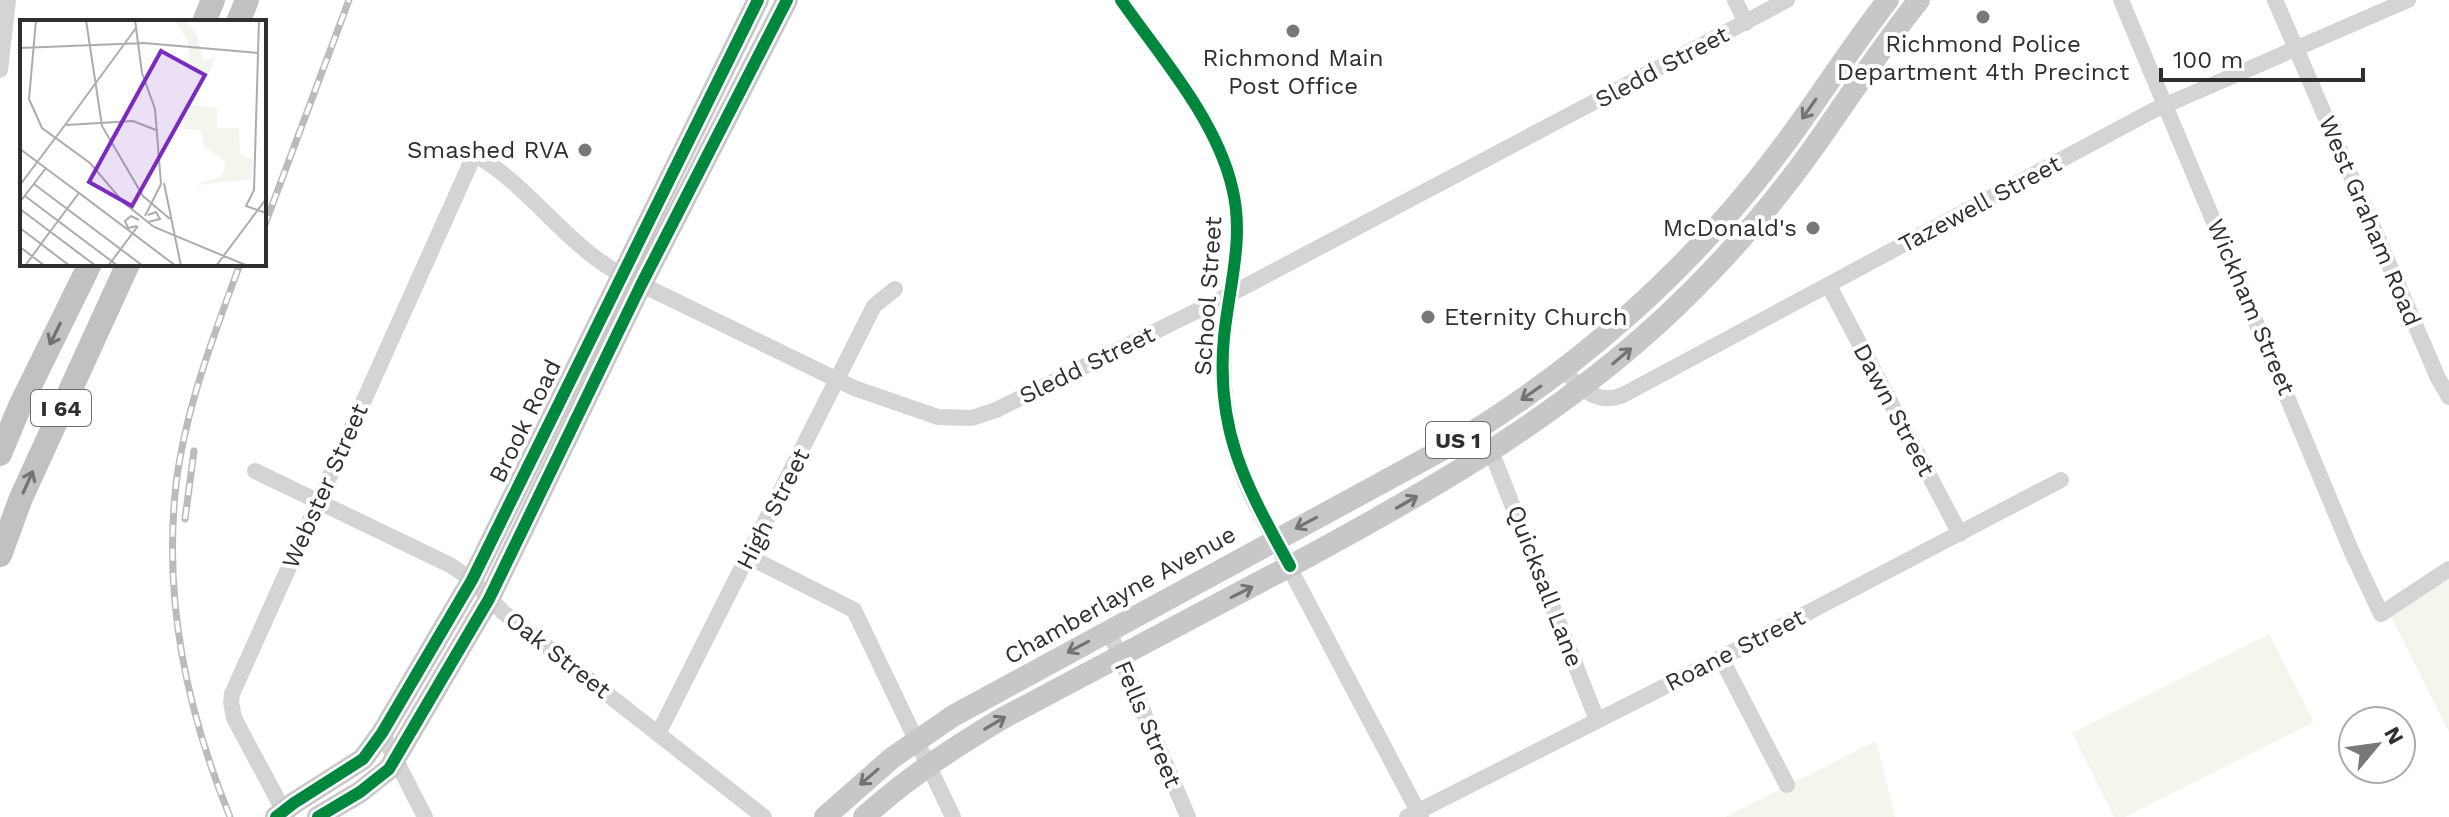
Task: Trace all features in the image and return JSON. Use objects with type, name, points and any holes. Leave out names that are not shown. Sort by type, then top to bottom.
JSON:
[{"type":"highway","points":[[205,20],[213,0]]},
{"type":"highway","points":[[239,20],[247,0]]},
{"type":"highway","name":"I 64","points":[[0,454],[20,406],[89,266]]},
{"type":"highway","name":"I 64","points":[[0,555],[21,498],[127,266]]},
{"type":"main road","name":"Brook Road","points":[[318,817],[378,779],[396,760],[489,599],[758,0]]},
{"type":"main road","name":"Brook Road","points":[[282,815],[363,759],[382,733],[472,580],[631,280],[787,0]]},
{"type":"main road","name":"Chamberlayne Avenue","points":[[825,817],[915,740],[974,704],[1460,439],[1563,370],[1664,282],[1732,210],[1781,149],[1888,0]]},
{"type":"main road","name":"US 1","points":[[864,817],[928,763],[1003,718],[1414,499],[1491,451],[1581,388],[1657,325],[1753,226],[1814,148],[1919,0]]},
{"type":"street","points":[[0,70],[8,0]]},
{"type":"street","name":"School Street","points":[[1121,0],[1201,116],[1224,157],[1233,190],[1238,225],[1236,262],[1229,295],[1222,365],[1226,414],[1240,470],[1415,815]]},
{"type":"street","points":[[1735,0],[1746,23]]},
{"type":"street","name":"Sledd Street","points":[[479,157],[502,171],[597,261],[631,280],[838,380],[938,417],[972,418],[996,410],[1229,295],[1787,0]]},
{"type":"street","name":"Wickham Street","points":[[2121,0],[2351,550],[2381,614],[2449,569]]},
{"type":"street","name":"West Graham Road","points":[[2275,0],[2438,378],[2449,397]]},
{"type":"street","name":"Tazewell Street","points":[[1581,388],[1601,398],[1616,398],[2166,106],[2408,0]]},
{"type":"street","name":"Webster Street","points":[[282,815],[242,735],[231,702],[318,500],[465,175],[472,160],[479,157]]},
{"type":"street","name":"Dawn Street","points":[[1829,286],[1960,534]]},
{"type":"street","name":"High Street","points":[[658,734],[874,306],[895,289]]},
{"type":"street","points":[[1563,370],[1581,388]]},
{"type":"street","name":"Quicksall Lane","points":[[1491,451],[1597,720]]},
{"type":"street","name":"Oak Street","points":[[255,471],[450,565],[764,817]]},
{"type":"street","name":"Roane Street","points":[[1415,815],[2061,480]]},
{"type":"street","points":[[749,557],[854,610],[953,817]]},
{"type":"street","name":"Fells Street","points":[[1109,631],[1188,817]]},
{"type":"street","points":[[1721,658],[1787,785]]},
{"type":"street","points":[[382,733],[425,817]]},
{"type":"shaded area","points":[[2449,578],[2449,732],[2391,616]]},
{"type":"shaded area","points":[[2269,634],[2314,722],[2125,817],[2114,817],[2072,733]]},
{"type":"shaded area","points":[[1876,741],[1895,817],[1725,817]]},
{"type":"railway","points":[[266,222],[349,0]]},
{"type":"railway","points":[[230,817],[202,737],[182,655],[173,571],[173,528],[176,485],[186,428],[239,266]]},
{"type":"railway","points":[[185,519],[194,451]]},
{"type":"cycle path","points":[[276,817],[363,759],[382,733],[472,580],[758,0]]},
{"type":"cycle path","points":[[318,817],[360,792],[389,769],[489,599],[641,285],[787,0]]},
{"type":"cycle path","points":[[1121,0],[1200,113],[1224,162],[1232,187],[1237,225],[1224,337],[1224,402],[1248,484],[1290,566]]},
{"type":"place","name":"Richmond Police Department 4th Precinct","points":[[1983,17]]},
{"type":"place","name":"Richmond Main Post Office","points":[[1293,31]]},
{"type":"place","name":"Smashed RVA","points":[[585,150]]},
{"type":"place","name":"McDonald's","points":[[1813,228]]},
{"type":"place","name":"Eternity Church","points":[[1428,317]]}]
